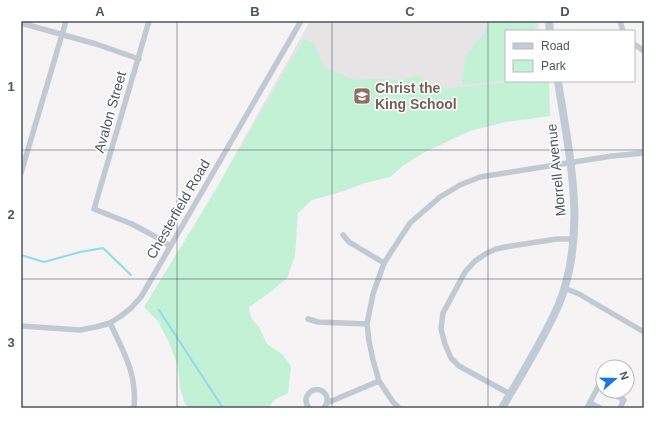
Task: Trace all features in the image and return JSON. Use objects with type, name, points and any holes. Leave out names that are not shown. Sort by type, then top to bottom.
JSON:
[{"type":"street","points":[[21,173],[66,21]]},
{"type":"street","name":"Avalon Street","points":[[150,21],[94,209],[132,224],[170,246]]},
{"type":"street","name":"Chesterfield Road","points":[[21,326],[80,330],[110,323],[131,308],[141,296],[301,21]]},
{"type":"street","points":[[21,23],[96,44],[139,59]]},
{"type":"street","points":[[635,45],[644,51]]},
{"type":"street","name":"Morrell Avenue","points":[[502,408],[545,332],[559,303],[571,261],[574,239],[575,203],[558,82]]},
{"type":"street","points":[[399,408],[393,402],[379,381],[369,341],[368,324],[373,294],[384,263],[410,223],[440,197],[460,185],[480,177],[612,156],[644,153]]},
{"type":"street","points":[[343,235],[349,242],[384,263]]},
{"type":"street","points":[[510,394],[459,366],[451,358],[441,329],[443,313],[465,272],[475,261],[487,253],[504,247],[557,239],[574,239]]},
{"type":"street","points":[[564,288],[579,294],[644,332]]},
{"type":"street","points":[[308,319],[318,322],[368,324]]},
{"type":"street","points":[[110,323],[131,370],[134,384],[134,408]]},
{"type":"street","points":[[326,406],[379,381]]},
{"type":"street","points":[[309,408],[306,404],[306,398],[310,392],[315,390],[321,390],[326,394],[326,406]]},
{"type":"street","points":[[595,391],[588,405],[600,408]]},
{"type":"street","points":[[620,408],[624,400],[622,399]]},
{"type":"shaded area","name":"Christ the King School","points":[[310,21],[538,21],[539,30],[505,30],[505,82],[458,89],[256,184],[228,167]]},
{"type":"green space","points":[[488,21],[534,21],[536,30],[505,30],[505,80],[462,85],[466,56],[484,34]]},
{"type":"green space","points":[[304,39],[315,44],[323,67],[355,80],[401,80],[416,76],[446,89],[506,82],[549,82],[550,116],[506,122],[470,131],[425,152],[404,165],[390,177],[362,184],[312,200],[298,213],[295,256],[287,278],[249,307],[251,318],[259,327],[267,344],[282,354],[291,366],[288,393],[274,400],[269,408],[189,408],[185,404],[180,388],[178,366],[169,343],[158,321],[144,307],[207,204]]},
{"type":"waterway","points":[[21,255],[44,262],[80,252],[103,248],[131,275]]},
{"type":"waterway","points":[[159,310],[223,408]]},
{"type":"place","name":"Christ the King School","points":[[362,96]]}]
